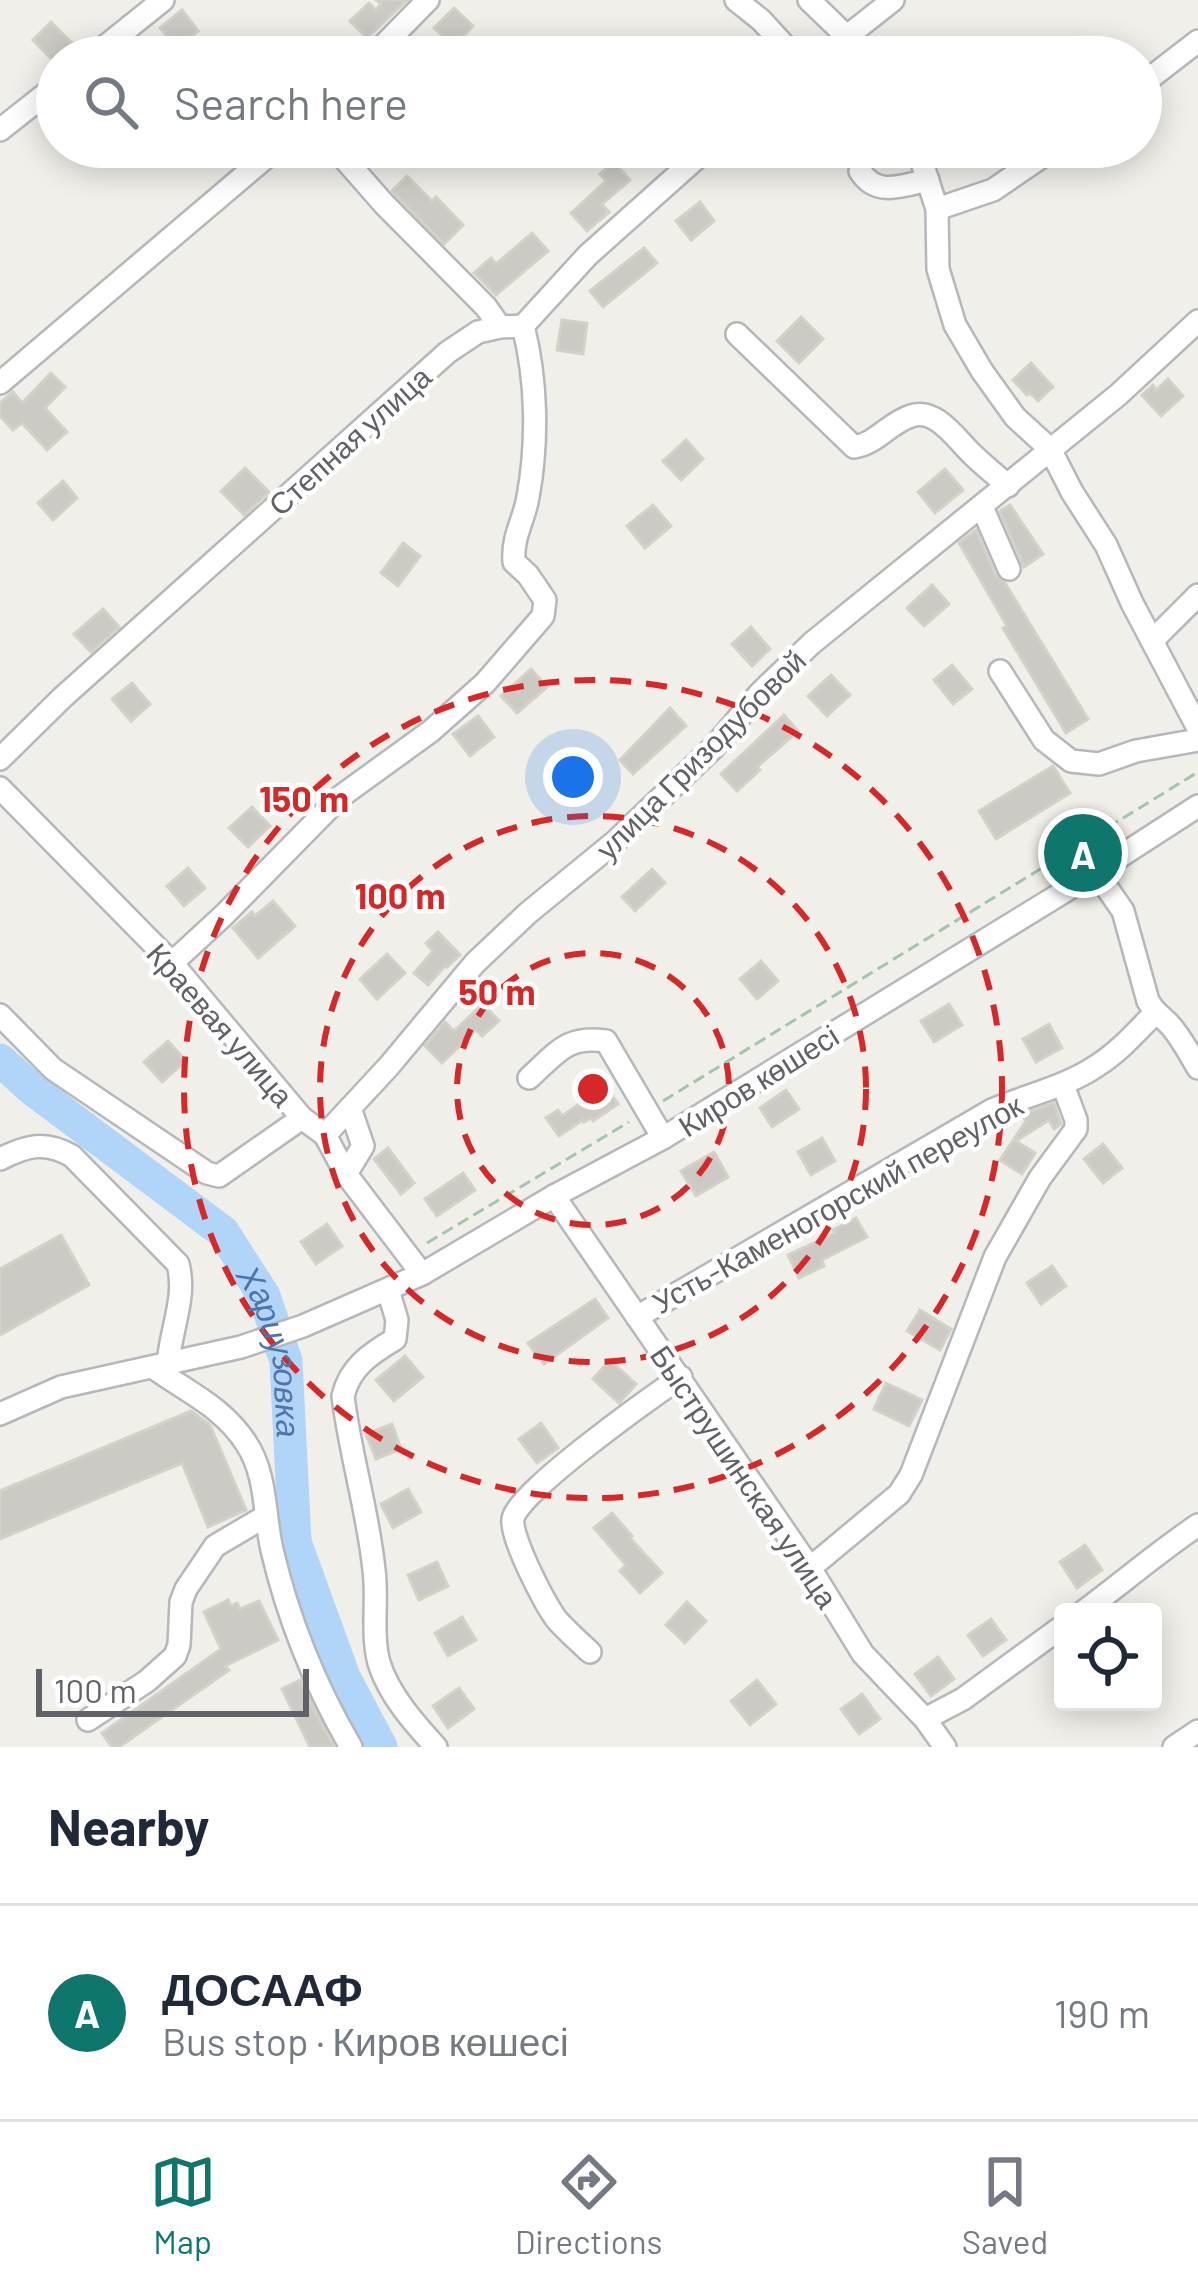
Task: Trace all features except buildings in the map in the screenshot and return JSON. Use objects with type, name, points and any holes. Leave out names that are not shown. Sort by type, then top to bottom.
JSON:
[{"type":"street","points":[[119,36],[164,0]]},
{"type":"street","points":[[393,36],[428,0]]},
{"type":"street","points":[[736,0],[776,36]]},
{"type":"street","points":[[809,0],[849,36],[893,0]]},
{"type":"street","points":[[1162,68],[1198,40]]},
{"type":"street","points":[[0,130],[36,102]]},
{"type":"street","points":[[0,383],[253,168]]},
{"type":"street","points":[[172,963],[340,797],[430,731],[485,683],[543,616],[545,599],[514,562],[513,543],[533,466],[529,350],[512,326],[486,307],[352,168]]},
{"type":"street","name":"Степная улица","points":[[0,759],[448,352],[478,332],[512,326],[685,168]]},
{"type":"street","points":[[918,168],[918,183],[937,209],[938,269],[956,325],[1015,417],[1050,449],[1106,544],[1198,728]]},
{"type":"street","points":[[937,209],[993,190],[1025,168]]},
{"type":"street","points":[[860,171],[867,182],[881,189],[918,183]]},
{"type":"street","name":"улица Гризодубовой","points":[[325,1135],[475,963],[616,841],[812,644],[1118,395],[1198,321]]},
{"type":"street","points":[[737,334],[854,447],[921,414],[948,430],[1008,485]]},
{"type":"street","points":[[982,507],[1009,569]]},
{"type":"street","points":[[1154,640],[1198,596]]},
{"type":"street","points":[[1000,671],[1044,740],[1071,761],[1099,764],[1136,751],[1198,740]]},
{"type":"street","name":"Краевая улица","points":[[0,788],[172,963],[302,1118],[325,1135],[346,1174],[422,1274]]},
{"type":"street","name":"Киров көшесі","points":[[161,1366],[241,1348],[422,1274],[663,1138],[1198,806]]},
{"type":"street","points":[[1096,872],[1123,911],[1148,1001],[1198,1068]]},
{"type":"street","name":"Усть-Каменогорский переулок","points":[[637,1317],[992,1110],[1098,1066],[1155,1013]]},
{"type":"street","points":[[0,1015],[53,1069],[207,1173],[219,1177],[302,1118]]},
{"type":"street","points":[[529,1078],[562,1048],[584,1038],[606,1041],[663,1138]]},
{"type":"street","points":[[810,1568],[899,1494],[911,1475],[995,1257],[1040,1178],[1076,1129],[1063,1084]]},
{"type":"street","points":[[346,1174],[363,1146],[350,1108]]},
{"type":"street","points":[[0,1159],[40,1144],[72,1156],[178,1264],[181,1301],[161,1366]]},
{"type":"street","name":"Быструшинская улица","points":[[554,1196],[810,1568],[863,1654],[945,1747]]},
{"type":"street","points":[[388,1290],[397,1320],[394,1339],[355,1367],[343,1396],[375,1571],[379,1662],[416,1726],[436,1747]]},
{"type":"street","points":[[0,1414],[61,1388],[161,1366]]},
{"type":"street","points":[[161,1366],[183,1389],[228,1418],[250,1447],[282,1585],[308,1657],[352,1747]]},
{"type":"street","points":[[590,1652],[555,1617],[512,1522],[516,1510],[566,1462],[681,1377]]},
{"type":"street","points":[[88,1720],[175,1656],[186,1589],[215,1546],[266,1516]]},
{"type":"street","points":[[1095,1603],[1198,1525]]},
{"type":"street","points":[[925,1719],[963,1700],[1054,1634]]},
{"type":"street","points":[[1174,1747],[1198,1731]]},
{"type":"path","points":[[408,1255],[1198,772]]},
{"type":"waterway","name":"Хариузовка","points":[[0,1060],[223,1232],[264,1296],[286,1361],[295,1542],[344,1677],[381,1747]]},
{"type":"place","name":"ДОСААФ","points":[[1083,853]]}]
